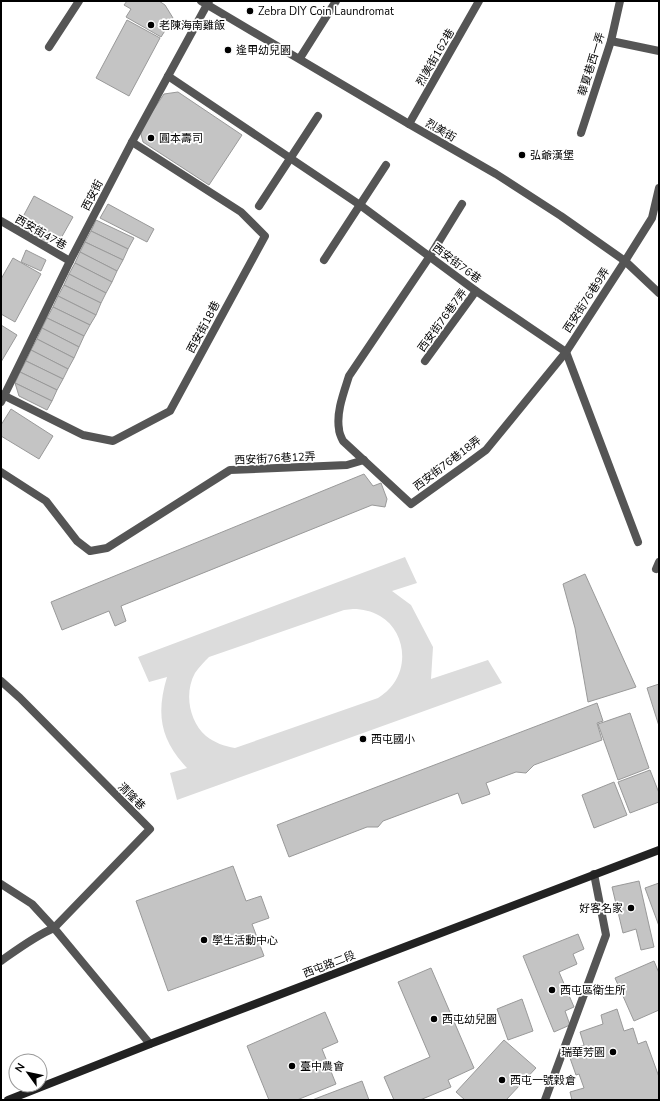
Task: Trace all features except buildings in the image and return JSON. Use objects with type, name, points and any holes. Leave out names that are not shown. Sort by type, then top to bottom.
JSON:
[{"type":"street","points":[[49,47],[79,1]]},
{"type":"street","points":[[300,58],[336,1]]},
{"type":"street","name":"烈美街162巷","points":[[409,124],[479,1]]},
{"type":"street","name":"華夏巷西一弄","points":[[581,133],[611,41],[620,1]]},
{"type":"street","name":"烈美街","points":[[206,2],[409,124],[496,174],[561,216],[625,261],[659,293]]},
{"type":"street","name":"西安街","points":[[2,397],[70,261],[206,2]]},
{"type":"street","points":[[611,41],[659,51]]},
{"type":"street","name":"西安街76巷","points":[[168,76],[360,205],[476,291],[566,352]]},
{"type":"street","points":[[259,206],[318,116]]},
{"type":"street","name":"西安街18巷","points":[[2,397],[83,435],[113,441],[170,411],[264,236],[242,212],[132,142]]},
{"type":"street","points":[[324,260],[386,165]]},
{"type":"street","name":"西安街76巷9弄","points":[[566,352],[652,218],[659,188]]},
{"type":"street","points":[[364,460],[343,441],[339,430],[338,416],[344,389],[349,376],[430,256],[462,204]]},
{"type":"street","name":"西安街47巷","points":[[1,221],[70,261]]},
{"type":"street","name":"西安街76巷7弄","points":[[426,361],[476,291]]},
{"type":"street","points":[[566,352],[638,542]]},
{"type":"street","name":"西安街76巷18弄","points":[[364,460],[411,504],[486,450],[566,352]]},
{"type":"street","name":"西安街76巷12弄","points":[[1,472],[46,501],[77,541],[90,551],[107,548],[230,470],[347,465],[364,460]]},
{"type":"street","name":"清隆巷","points":[[1,682],[20,698],[150,829],[54,928]]},
{"type":"street","name":"西屯路二段","points":[[8,1100],[150,1044],[659,850]]},
{"type":"street","points":[[545,1100],[606,935],[594,874]]},
{"type":"street","points":[[1,884],[32,904],[54,928],[150,1044]]},
{"type":"street","points":[[1,961],[54,928]]},
{"type":"shaded area","points":[[405,557],[417,583],[392,591],[411,605],[433,647],[431,679],[488,660],[502,683],[177,800],[170,773],[187,768],[171,747],[163,726],[161,714],[167,677],[149,682],[138,657]],"holes":[[[357,609],[373,613],[388,622],[394,629],[401,646],[402,656],[399,675],[394,683],[382,695],[378,698],[235,748],[213,741],[200,730],[192,715],[189,698],[190,689],[195,673],[209,657],[344,610]]]},
{"type":"place","name":"Zebra DIY Coin Laundromat","points":[[250,11]]},
{"type":"place","name":"老陳海南雞飯","points":[[151,25]]},
{"type":"place","name":"逢甲幼兒園","points":[[228,50]]},
{"type":"place","name":"圓本壽司","points":[[151,138]]},
{"type":"place","name":"弘爺漢堡","points":[[522,155]]},
{"type":"place","name":"西屯國小","points":[[363,739]]},
{"type":"place","name":"好客名家","points":[[631,908]]},
{"type":"place","name":"學生活動中心","points":[[204,940]]},
{"type":"place","name":"西屯區衛生所","points":[[552,990]]},
{"type":"place","name":"西屯幼兒園","points":[[434,1019]]},
{"type":"place","name":"瑞華芳園","points":[[613,1052]]},
{"type":"place","name":"臺中農會","points":[[292,1066]]},
{"type":"place","name":"西屯一號穀倉","points":[[502,1080]]}]
